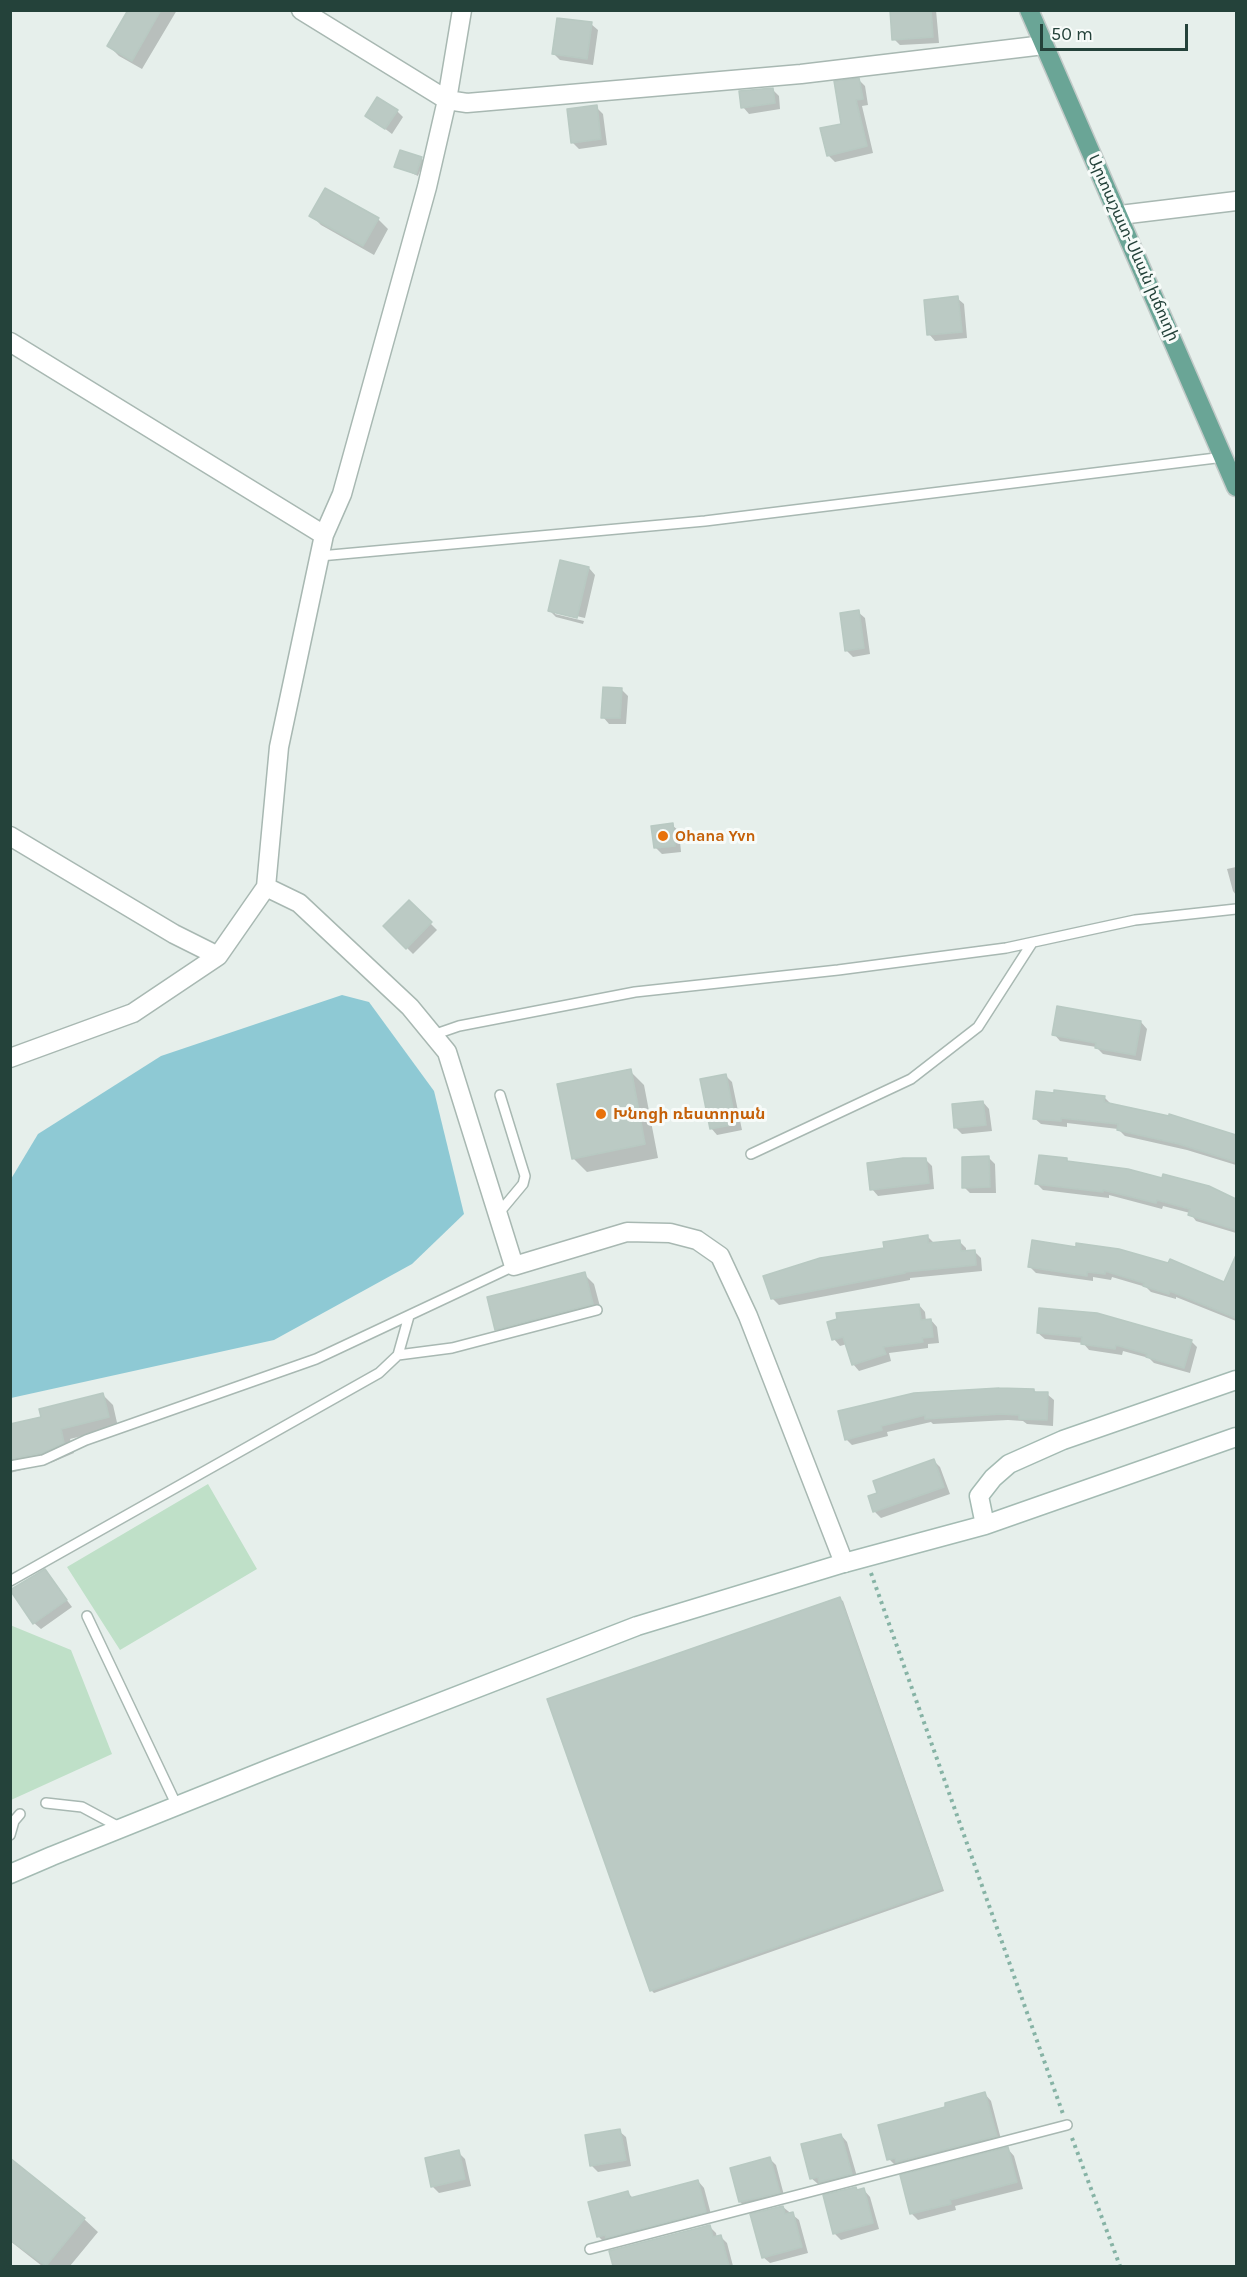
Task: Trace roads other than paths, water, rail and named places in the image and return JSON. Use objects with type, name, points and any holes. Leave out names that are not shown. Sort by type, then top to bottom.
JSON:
[{"type":"main road","name":"Արտաշատ-Սևան խճուղի","points":[[1029,10],[1236,486]]},
{"type":"street","points":[[301,10],[447,100],[467,103],[801,75],[1044,45]]},
{"type":"street","points":[[10,1058],[133,1013],[218,956],[266,887],[279,747],[324,535],[342,494],[427,187],[447,100],[462,10]]},
{"type":"street","points":[[1120,215],[1236,201]]},
{"type":"street","points":[[10,342],[324,535]]},
{"type":"street","points":[[10,836],[174,934],[218,956]]},
{"type":"street","points":[[266,887],[298,903],[410,1007],[447,1052],[514,1266],[627,1232],[670,1233],[697,1240],[720,1256],[748,1316],[844,1563]]},
{"type":"street","points":[[985,1525],[979,1496],[993,1478],[1009,1464],[1063,1440],[1236,1380]]},
{"type":"street","points":[[10,1875],[121,1828],[637,1626],[844,1563],[985,1525],[1236,1437]]},
{"type":"lane","points":[[320,555],[705,520],[1224,457]]},
{"type":"lane","points":[[433,1035],[459,1026],[635,992],[849,969],[1032,943],[1135,920],[1236,909]]},
{"type":"lane","points":[[751,1154],[911,1079],[978,1027],[1032,943]]},
{"type":"lane","points":[[498,1214],[523,1184],[525,1176],[500,1095]]},
{"type":"lane","points":[[10,1466],[43,1460],[86,1440],[316,1359],[514,1266]]},
{"type":"lane","points":[[398,1354],[452,1348],[597,1310]]},
{"type":"lane","points":[[10,1581],[380,1373],[398,1354],[409,1316]]},
{"type":"lane","points":[[87,1616],[177,1806]]},
{"type":"lane","points":[[46,1803],[82,1807],[121,1828]]},
{"type":"lane","points":[[10,1835],[14,1821],[20,1814]]},
{"type":"lane","points":[[590,2249],[1067,2125]]},
{"type":"water","points":[[342,995],[369,1002],[434,1091],[464,1214],[412,1264],[274,1340],[11,1398],[11,1179],[38,1134],[161,1056]]},
{"type":"place","name":"Ohana Yvn","points":[[663,836]]},
{"type":"place","name":"Խնոցի ռեստորան","points":[[601,1114]]}]
